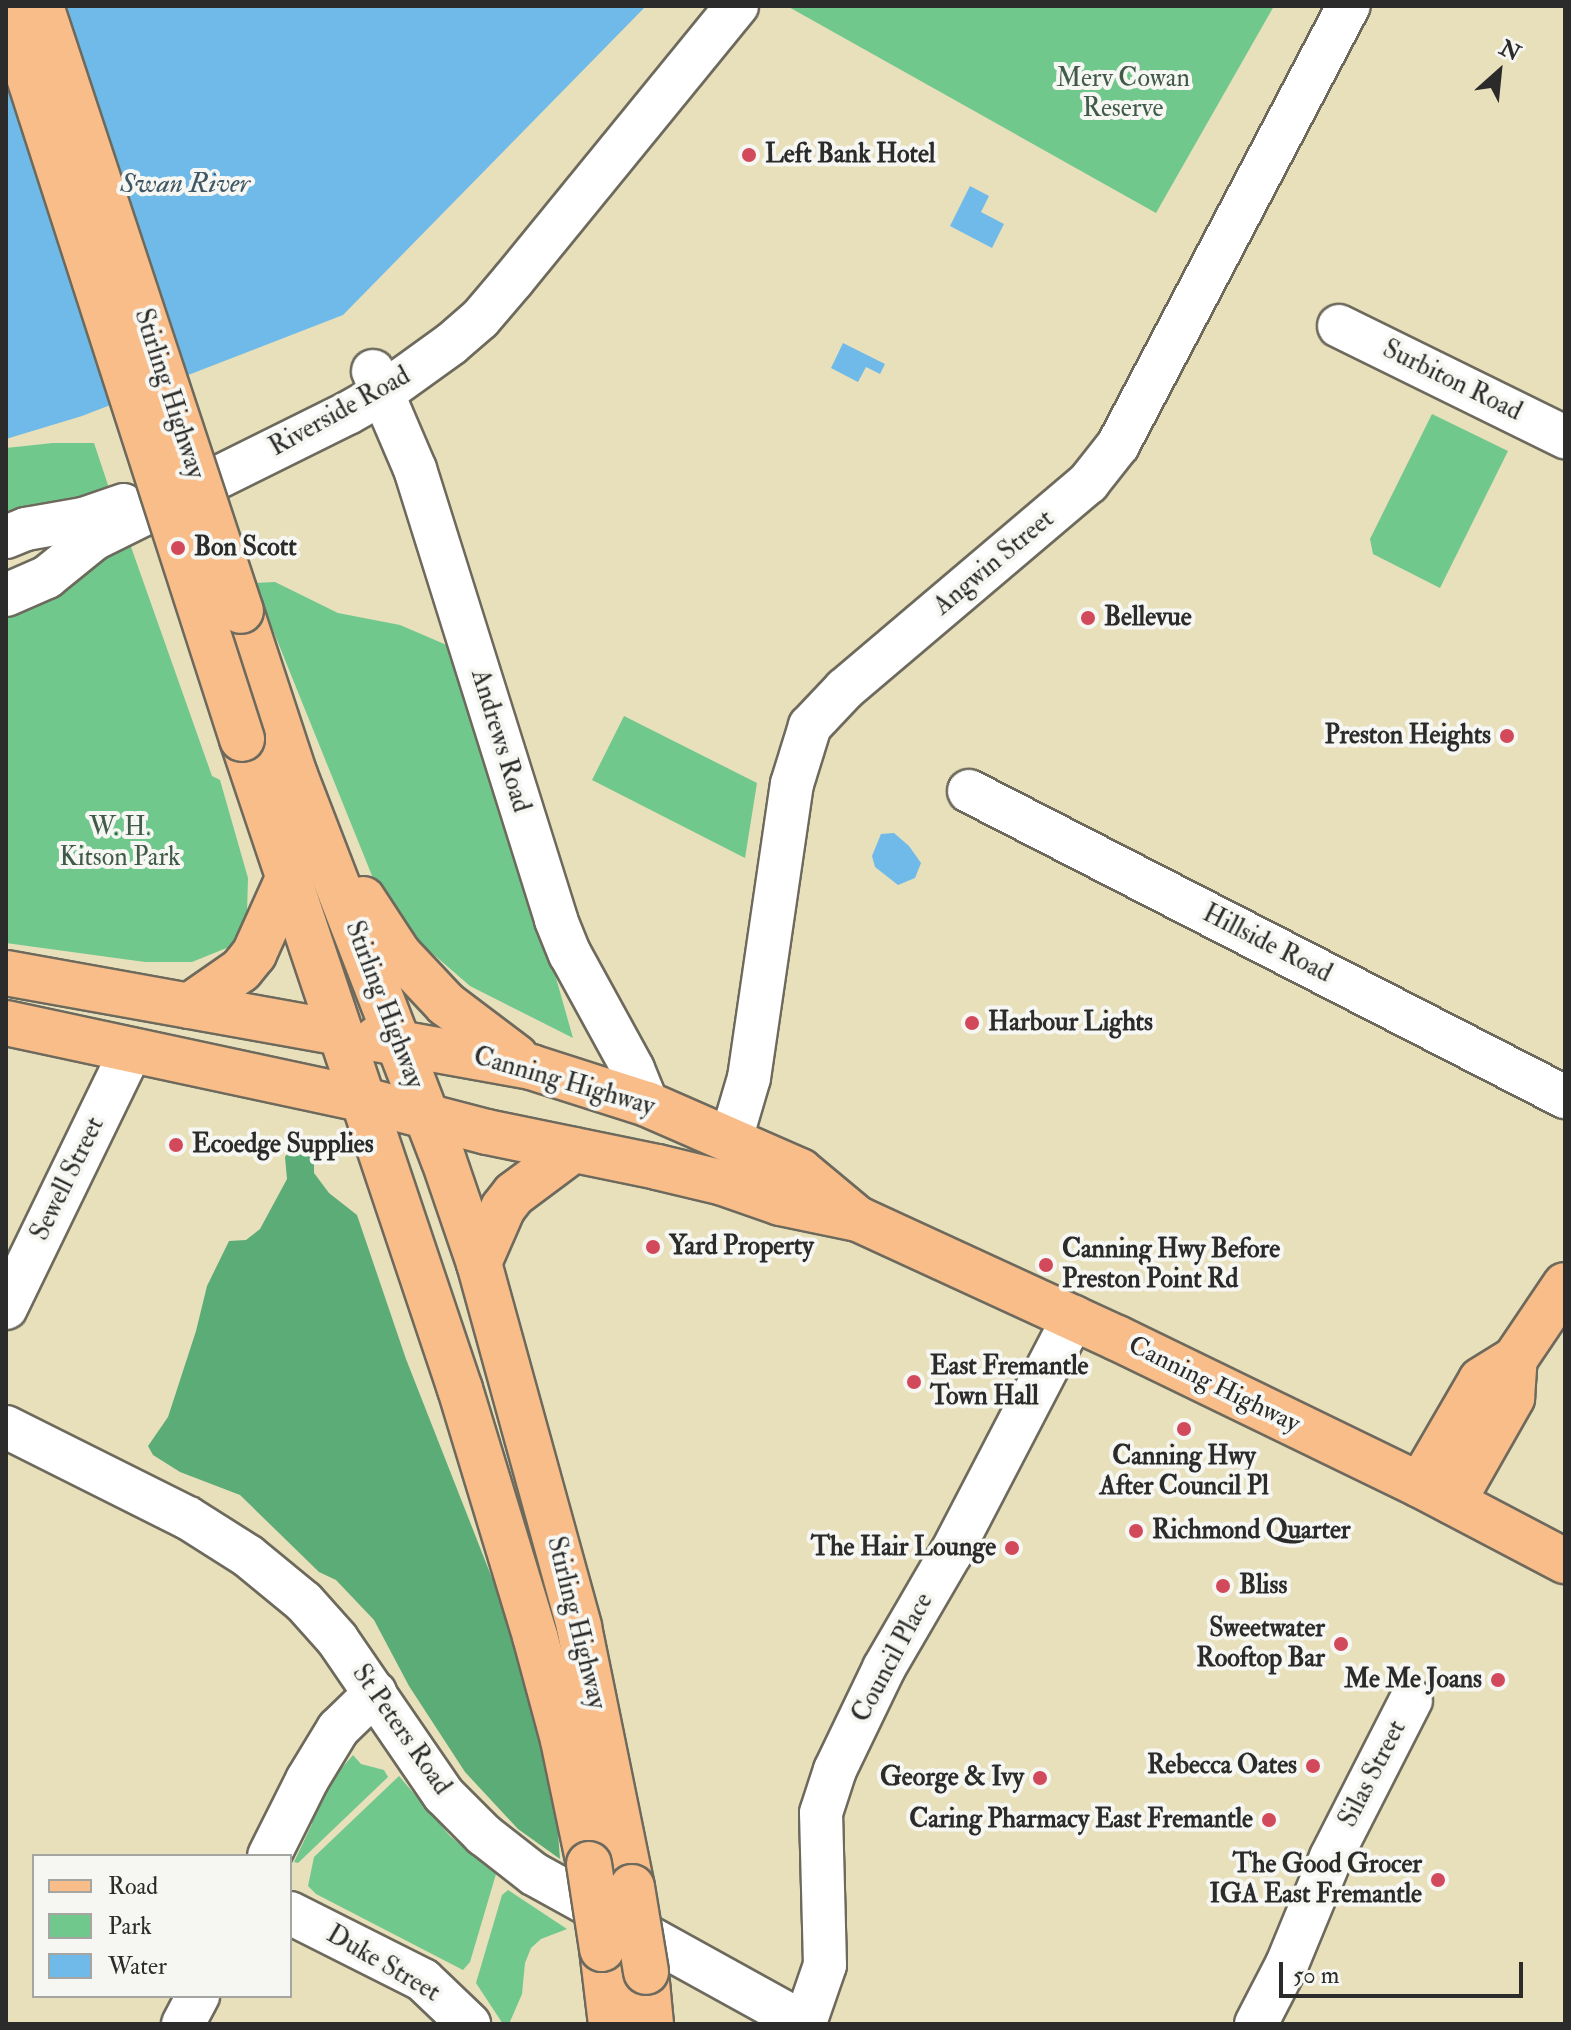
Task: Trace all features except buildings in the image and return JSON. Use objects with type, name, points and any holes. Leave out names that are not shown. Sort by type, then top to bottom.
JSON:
[{"type":"main road","name":"Stirling Highway","points":[[6,6],[308,867],[399,1043],[479,1263],[579,1627],[632,1887],[651,2024]]},
{"type":"main road","name":"Stirling Highway","points":[[41,6],[261,733]]},
{"type":"main road","name":"Stirling Highway","points":[[308,867],[341,1033],[460,1389],[535,1636],[563,1740],[589,1864],[611,2024]]},
{"type":"main road","points":[[189,1006],[241,970],[308,867],[360,894],[399,954],[446,1004],[531,1067]]},
{"type":"main road","name":"Canning Highway","points":[[6,973],[531,1067],[647,1104],[800,1171],[858,1219]]},
{"type":"main road","name":"Canning Highway","points":[[6,1023],[657,1167],[723,1183],[780,1203],[858,1219],[1074,1317],[1436,1494],[1565,1561]]},
{"type":"main road","points":[[479,1263],[503,1208],[514,1194],[573,1150]]},
{"type":"main road","points":[[1436,1494],[1512,1398],[1515,1359],[1565,1285]]},
{"type":"street","name":"Riverside Road","points":[[6,537],[26,529],[83,519],[125,504],[378,382],[503,264],[579,176],[716,6]]},
{"type":"street","name":"Riverside Road","points":[[6,595],[47,577],[94,539],[378,382],[480,319],[737,6]]},
{"type":"street","name":"Angwin Street","points":[[731,1139],[749,1078],[792,784],[810,726],[845,689],[1088,483],[1118,445],[1348,6]]},
{"type":"street","name":"Surbiton Road","points":[[1339,326],[1565,437]]},
{"type":"street","name":"Andrews Road","points":[[378,382],[415,469],[556,920],[570,954],[633,1069],[647,1104]]},
{"type":"street","name":"Hillside Road","points":[[969,791],[1565,1097]]},
{"type":"street","name":"Sewell Street","points":[[6,1308],[131,1050]]},
{"type":"street","name":"Council Place","points":[[805,2024],[825,1965],[821,1813],[835,1770],[884,1668],[951,1553],[1074,1317]]},
{"type":"street","name":"St Peters Road","points":[[6,1427],[188,1518],[248,1556],[304,1602],[337,1639],[444,1795],[484,1835],[534,1874],[805,2024]]},
{"type":"street","points":[[270,1854],[307,1780],[338,1729],[375,1693]]},
{"type":"street","name":"Silas Street","points":[[1256,2024],[1287,1964],[1331,1857],[1411,1700]]},
{"type":"street","name":"Duke Street","points":[[292,1914],[423,1980],[469,2024]]},
{"type":"street","points":[[183,2024],[197,1998]]},
{"type":"green space","name":"Merv Cowan Reserve","points":[[787,6],[1274,6],[1156,213]]},
{"type":"green space","points":[[1432,414],[1508,451],[1440,588],[1373,554],[1370,539]]},
{"type":"green space","points":[[94,443],[111,494],[6,519],[6,448]]},
{"type":"green space","name":"W. H. Kitson Park","points":[[130,544],[212,776],[220,780],[248,878],[247,913],[241,932],[229,947],[192,962],[145,962],[6,943],[6,613],[30,608],[54,594],[93,559]]},
{"type":"green space","points":[[275,582],[338,613],[400,625],[449,646],[538,914],[573,1038],[470,986],[418,941],[396,918],[379,893],[254,583]]},
{"type":"green space","points":[[624,716],[757,783],[745,858],[592,780]]},
{"type":"green space","points":[[303,1147],[314,1158],[314,1173],[329,1193],[357,1215],[406,1359],[501,1601],[534,1714],[557,1820],[560,1859],[518,1829],[465,1772],[409,1686],[374,1620],[336,1580],[319,1572],[240,1495],[180,1472],[153,1455],[148,1446],[168,1417],[207,1286],[229,1241],[246,1240],[260,1229],[287,1179],[285,1157],[291,1148]]},
{"type":"green space","points":[[353,1755],[361,1764],[384,1770],[388,1777],[298,1863],[294,1862],[312,1824],[309,1819],[327,1785]]},
{"type":"green space","points":[[399,1776],[450,1836],[496,1874],[470,1962],[463,1970],[316,1894],[308,1886],[314,1857]]},
{"type":"green space","points":[[508,1890],[567,1929],[541,1939],[531,1948],[525,1963],[522,1994],[509,2024],[503,2024],[476,1983],[502,1895]]},
{"type":"water","name":"Swan River","points":[[6,6],[646,6],[343,315],[82,416],[6,439]]},
{"type":"water","points":[[970,186],[989,196],[981,212],[1004,224],[992,248],[950,226]]},
{"type":"water","points":[[843,343],[885,364],[880,374],[866,367],[858,382],[831,368]]},
{"type":"water","points":[[894,833],[909,846],[921,863],[915,878],[898,885],[875,867],[872,856],[881,834]]},
{"type":"place","name":"Left Bank Hotel","points":[[749,155]]},
{"type":"place","name":"Bon Scott","points":[[178,548]]},
{"type":"place","name":"Bellevue","points":[[1088,618]]},
{"type":"place","name":"Preston Heights","points":[[1507,736]]},
{"type":"place","name":"Harbour Lights","points":[[972,1023]]},
{"type":"place","name":"Ecoedge Supplies","points":[[176,1145]]},
{"type":"place","name":"Yard Property","points":[[653,1247]]},
{"type":"place","name":"Canning Hwy Before Preston Point Rd","points":[[1046,1265]]},
{"type":"place","name":"East Fremantle Town Hall","points":[[914,1382]]},
{"type":"place","name":"Canning Hwy After Council Pl","points":[[1184,1429]]},
{"type":"place","name":"Richmond Quarter","points":[[1136,1531]]},
{"type":"place","name":"The Hair Lounge","points":[[1012,1548]]},
{"type":"place","name":"Bliss","points":[[1223,1586]]},
{"type":"place","name":"Sweetwater Rooftop Bar","points":[[1341,1644]]},
{"type":"place","name":"Me Me Joans","points":[[1498,1680]]},
{"type":"place","name":"Rebecca Oates","points":[[1313,1766]]},
{"type":"place","name":"George & Ivy","points":[[1040,1778]]},
{"type":"place","name":"Caring Pharmacy East Fremantle","points":[[1269,1820]]},
{"type":"place","name":"The Good Grocer IGA East Fremantle","points":[[1438,1880]]}]
